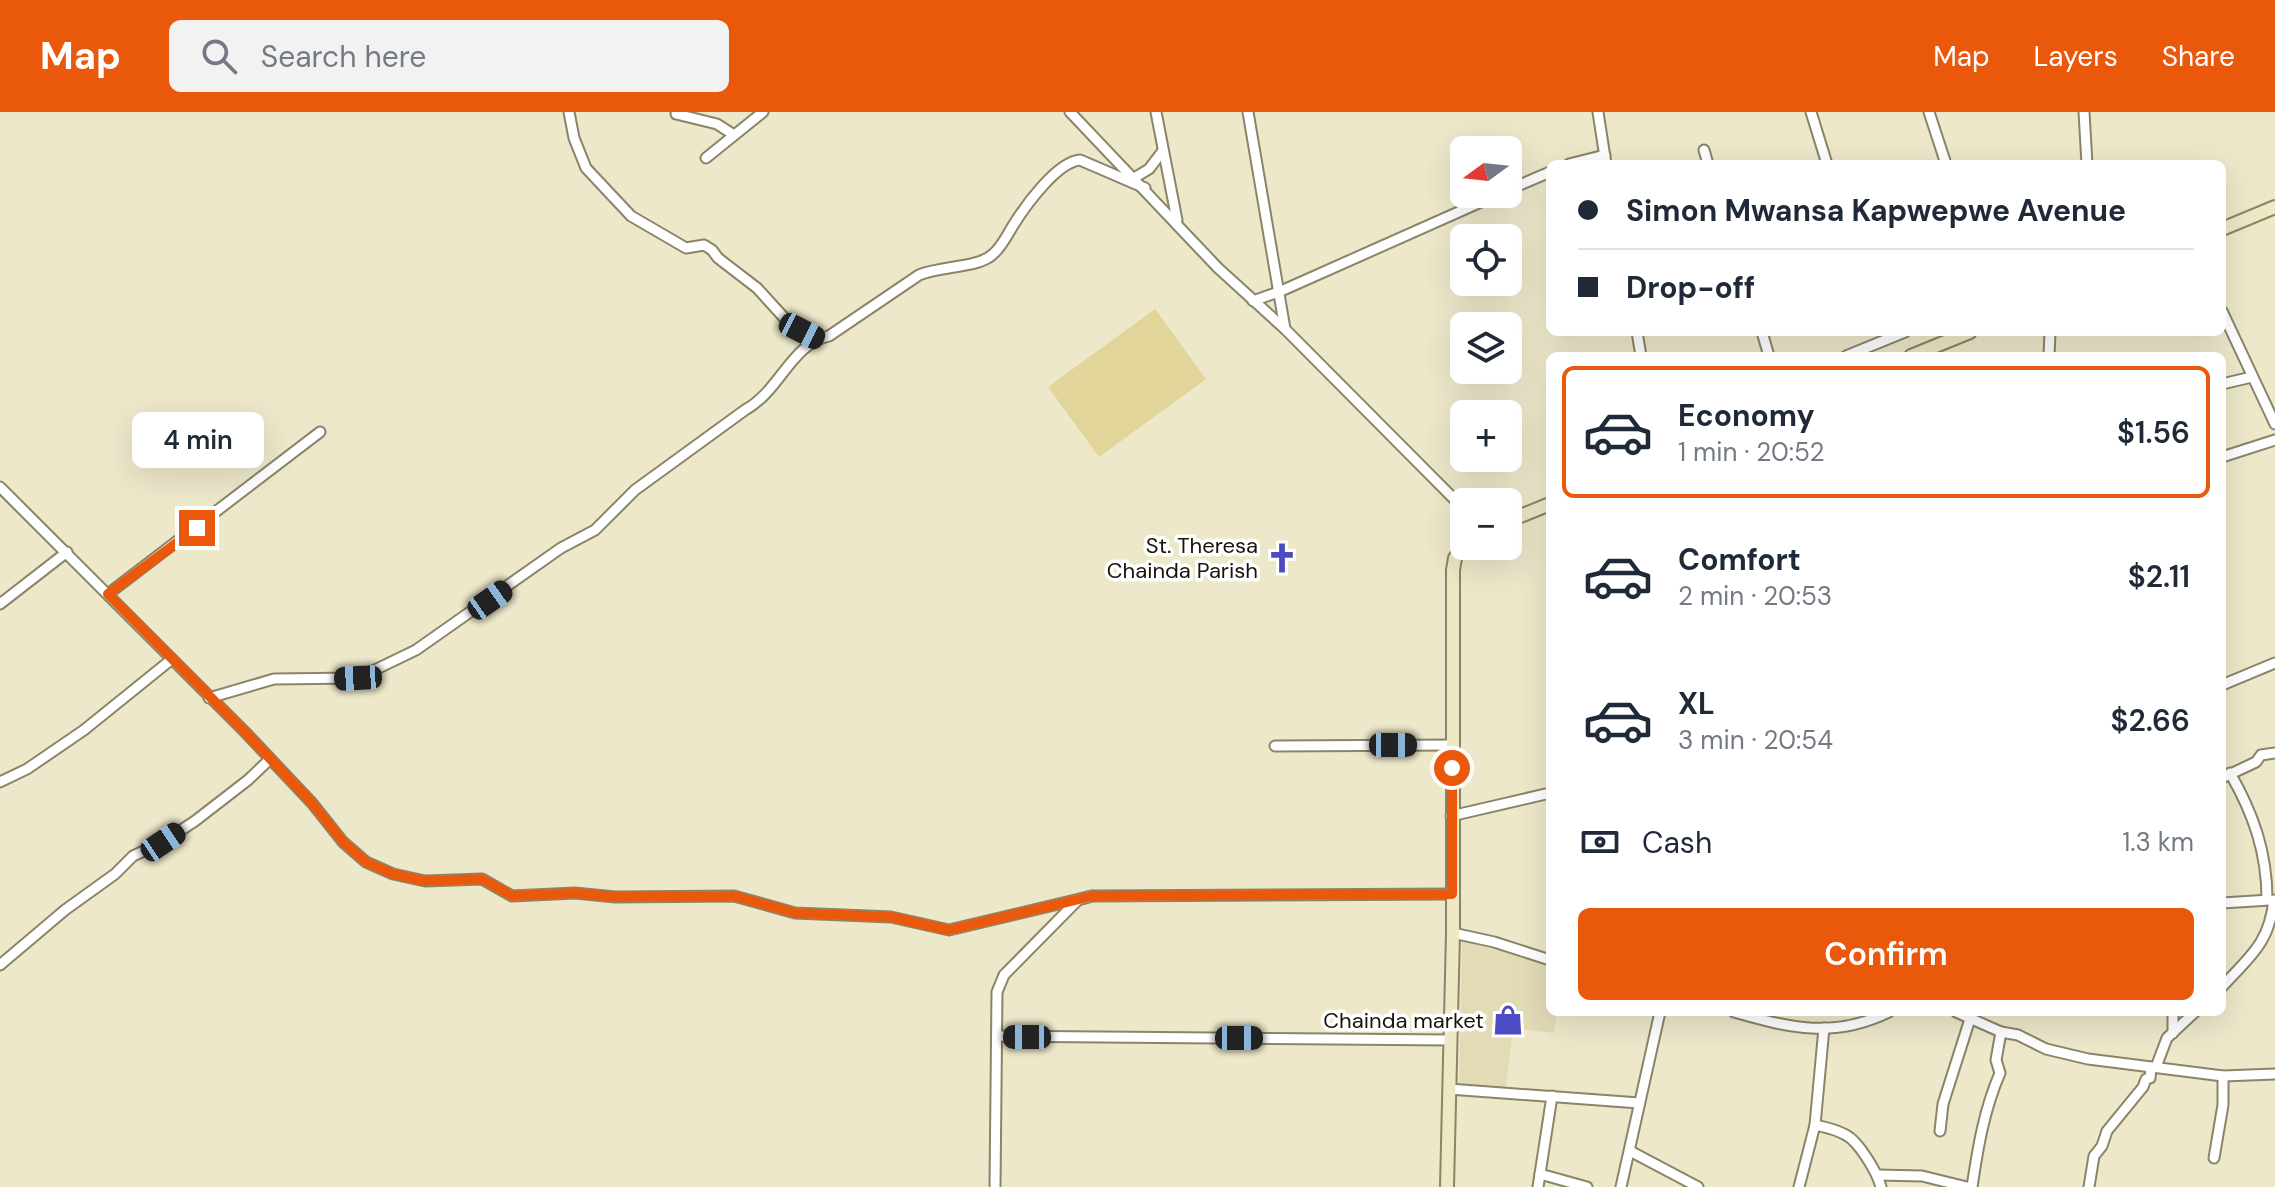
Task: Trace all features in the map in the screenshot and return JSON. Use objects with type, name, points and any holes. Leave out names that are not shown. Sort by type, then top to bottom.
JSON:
[{"type":"main road","points":[[2226,227],[2275,207]]},
{"type":"main road","points":[[1921,352],[1960,336]]},
{"type":"main road","points":[[1522,515],[1546,506]]},
{"type":"main road","points":[[1447,1187],[1453,933],[1451,816],[1455,560]]},
{"type":"street","points":[[569,112],[574,138],[586,168],[631,216],[686,248],[704,245],[712,250],[757,288],[788,322],[817,339]]},
{"type":"street","points":[[706,158],[763,112]]},
{"type":"street","points":[[1070,112],[1218,268],[1285,329],[1450,495]]},
{"type":"street","points":[[1156,112],[1178,223]]},
{"type":"street","points":[[1248,112],[1281,291],[1285,329]]},
{"type":"street","points":[[1598,112],[1605,159]]},
{"type":"street","points":[[1811,112],[1826,160]]},
{"type":"street","points":[[1929,112],[1945,160]]},
{"type":"street","points":[[2084,112],[2087,160]]},
{"type":"street","points":[[676,114],[707,120],[734,135]]},
{"type":"street","points":[[1704,150],[1707,160]]},
{"type":"street","points":[[1134,178],[1149,169],[1162,152]]},
{"type":"street","points":[[209,698],[274,679],[358,678],[416,650],[561,548],[595,530],[635,490],[759,402],[799,353],[817,339],[829,336],[919,275],[934,269],[982,261],[991,256],[1001,247],[1024,208],[1065,164],[1080,160],[1145,188]]},
{"type":"street","points":[[1522,184],[1546,174]]},
{"type":"street","points":[[1253,301],[1468,208]]},
{"type":"street","points":[[2226,320],[2275,424]]},
{"type":"street","points":[[1853,352],[1881,336]]},
{"type":"street","points":[[2226,383],[2252,377]]},
{"type":"street","points":[[108,594],[320,432]]},
{"type":"street","points":[[2226,456],[2275,440]]},
{"type":"street","points":[[0,487],[246,733],[312,803],[343,842],[366,862],[393,874],[425,881],[482,879],[512,896],[575,893],[615,897],[734,896],[795,913],[891,917],[949,930],[1092,896],[1452,894]]},
{"type":"street","points":[[0,604],[67,552]]},
{"type":"street","points":[[0,782],[27,769],[84,730],[172,659]]},
{"type":"street","points":[[2226,683],[2275,663]]},
{"type":"street","points":[[1275,746],[1453,745]]},
{"type":"street","points":[[2226,983],[2265,939],[2272,921],[2272,900],[2256,824],[2226,776],[2256,762],[2261,755],[2275,753]]},
{"type":"street","points":[[0,965],[65,910],[115,874],[133,856],[163,842],[195,821],[269,760]]},
{"type":"street","points":[[1451,816],[1546,794]]},
{"type":"street","points":[[995,1187],[997,992],[1004,975],[1070,906],[1092,896]]},
{"type":"street","points":[[2226,903],[2272,900]]},
{"type":"street","points":[[1453,933],[1546,959]]},
{"type":"street","points":[[1621,1187],[1659,1016]]},
{"type":"street","points":[[1748,1016],[1784,1026],[1824,1028],[1861,1025],[1880,1016]]},
{"type":"street","points":[[1964,1016],[1977,1019],[2001,1032],[2018,1035],[2046,1049],[2074,1056],[2223,1076],[2275,1074]]},
{"type":"street","points":[[2173,1016],[2173,1033]]},
{"type":"street","points":[[2089,1187],[2094,1156],[2102,1146],[2107,1131],[2143,1087],[2146,1079],[2150,1078],[2151,1069],[2156,1067],[2163,1046],[2191,1016]]},
{"type":"street","points":[[1940,1131],[1943,1104],[1970,1019]]},
{"type":"street","points":[[1799,1187],[1815,1125],[1824,1028]]},
{"type":"street","points":[[1878,1175],[1922,1176],[1970,1187],[1980,1129],[2000,1073],[1996,1060],[2001,1032]]},
{"type":"street","points":[[997,1036],[1450,1040]]},
{"type":"street","points":[[2214,1158],[2223,1105],[2223,1076]]},
{"type":"street","points":[[1449,1089],[1639,1103]]},
{"type":"street","points":[[1538,1187],[1552,1096]]},
{"type":"street","points":[[1815,1125],[1851,1138],[1878,1175],[1881,1187]]},
{"type":"street","points":[[1630,1151],[1698,1187]]},
{"type":"street","points":[[1540,1174],[1587,1187]]},
{"type":"shaded area","points":[[1155,309],[1206,379],[1099,457],[1048,387]]},
{"type":"shaded area","name":"Chainda market","points":[[1462,941],[1546,964],[1546,1016],[1556,1016],[1554,1033],[1513,1028],[1505,1094],[1459,1089]]},
{"type":"place","name":"St. Theresa Chainda Parish","points":[[1282,558]]},
{"type":"place","name":"Chainda market","points":[[1508,1020]]},
{"type":"route","points":[[197,528],[108,594],[246,733],[312,803],[343,842],[378,868],[425,881],[482,879],[512,896],[575,893],[615,897],[734,896],[795,913],[891,917],[949,930],[1092,896],[1452,894],[1452,768]]}]
